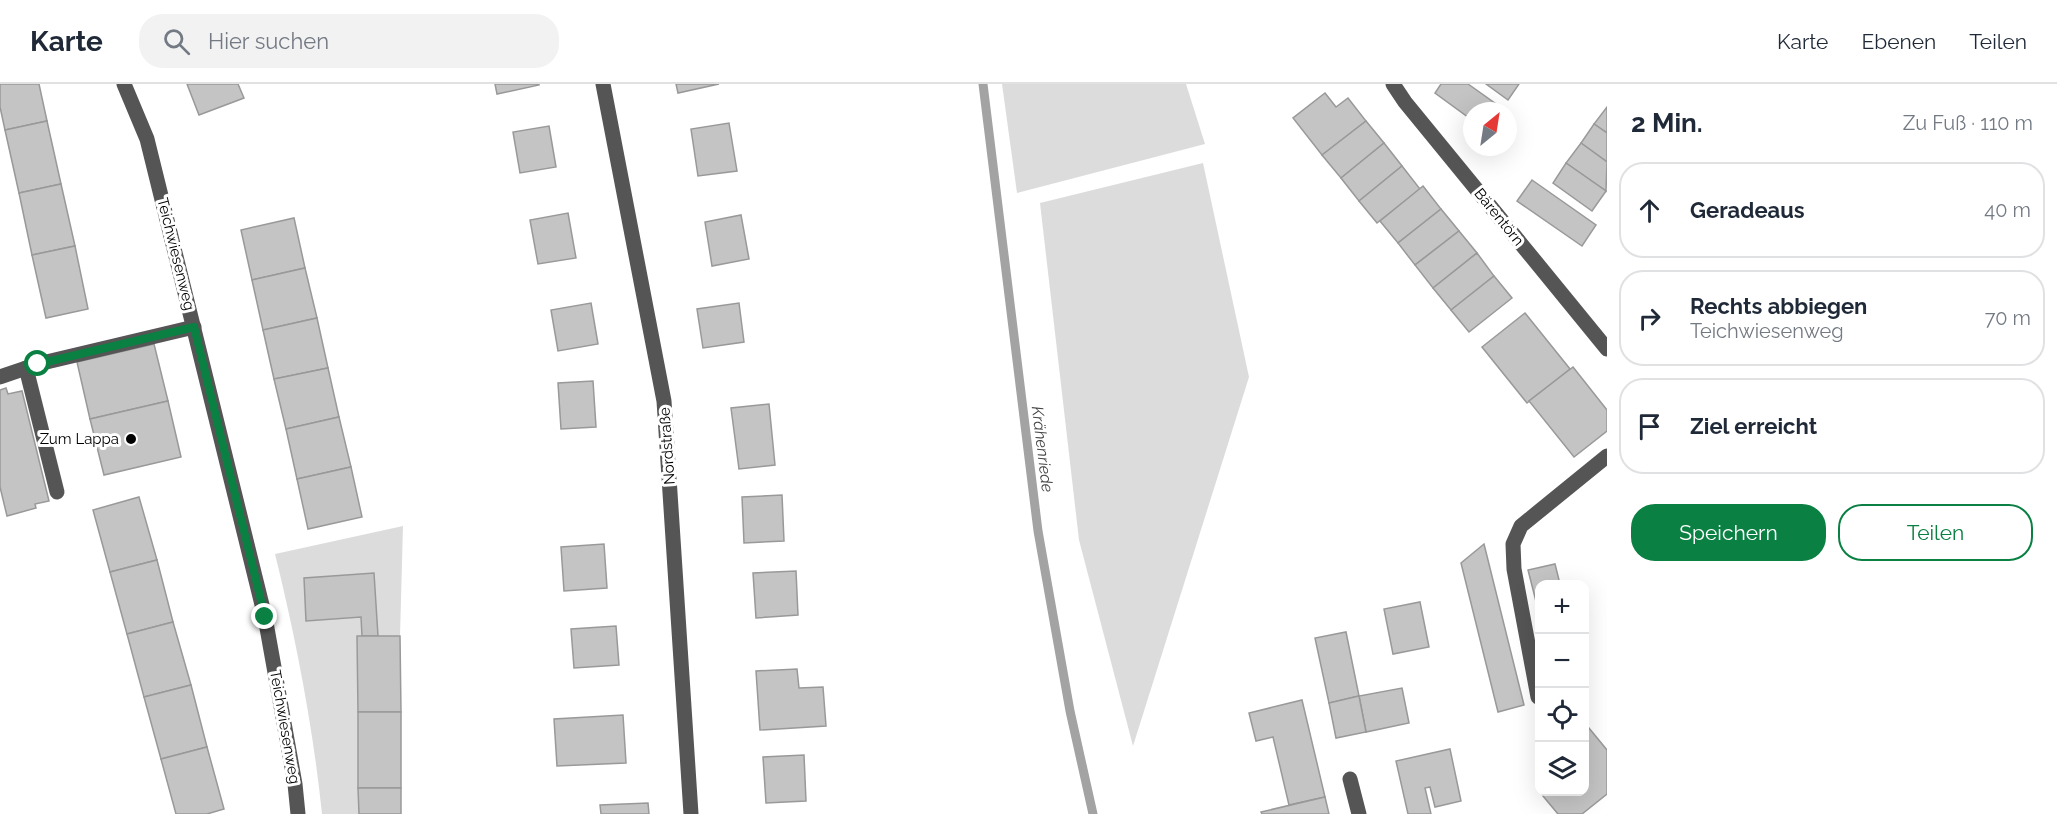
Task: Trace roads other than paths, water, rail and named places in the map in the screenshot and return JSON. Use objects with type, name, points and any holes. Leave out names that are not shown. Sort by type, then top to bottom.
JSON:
[{"type":"street","name":"Teichwiesenweg","points":[[124,84],[147,139],[265,617],[295,784],[298,814]]},
{"type":"street","name":"Nordstraße","points":[[603,84],[664,401],[691,814]]},
{"type":"street","name":"Bärentörn","points":[[1393,84],[1412,111],[1607,349]]},
{"type":"street","points":[[0,377],[26,368],[194,327]]},
{"type":"street","points":[[26,368],[57,492]]},
{"type":"street","points":[[1536,688],[1514,569],[1513,544],[1521,526],[1607,456]]},
{"type":"street","points":[[1350,779],[1359,814]]},
{"type":"waterway","name":"Krähenriede","points":[[983,84],[1038,531],[1070,711],[1093,814]]},
{"type":"place","name":"Zum Lappa","points":[[131,439]]}]
